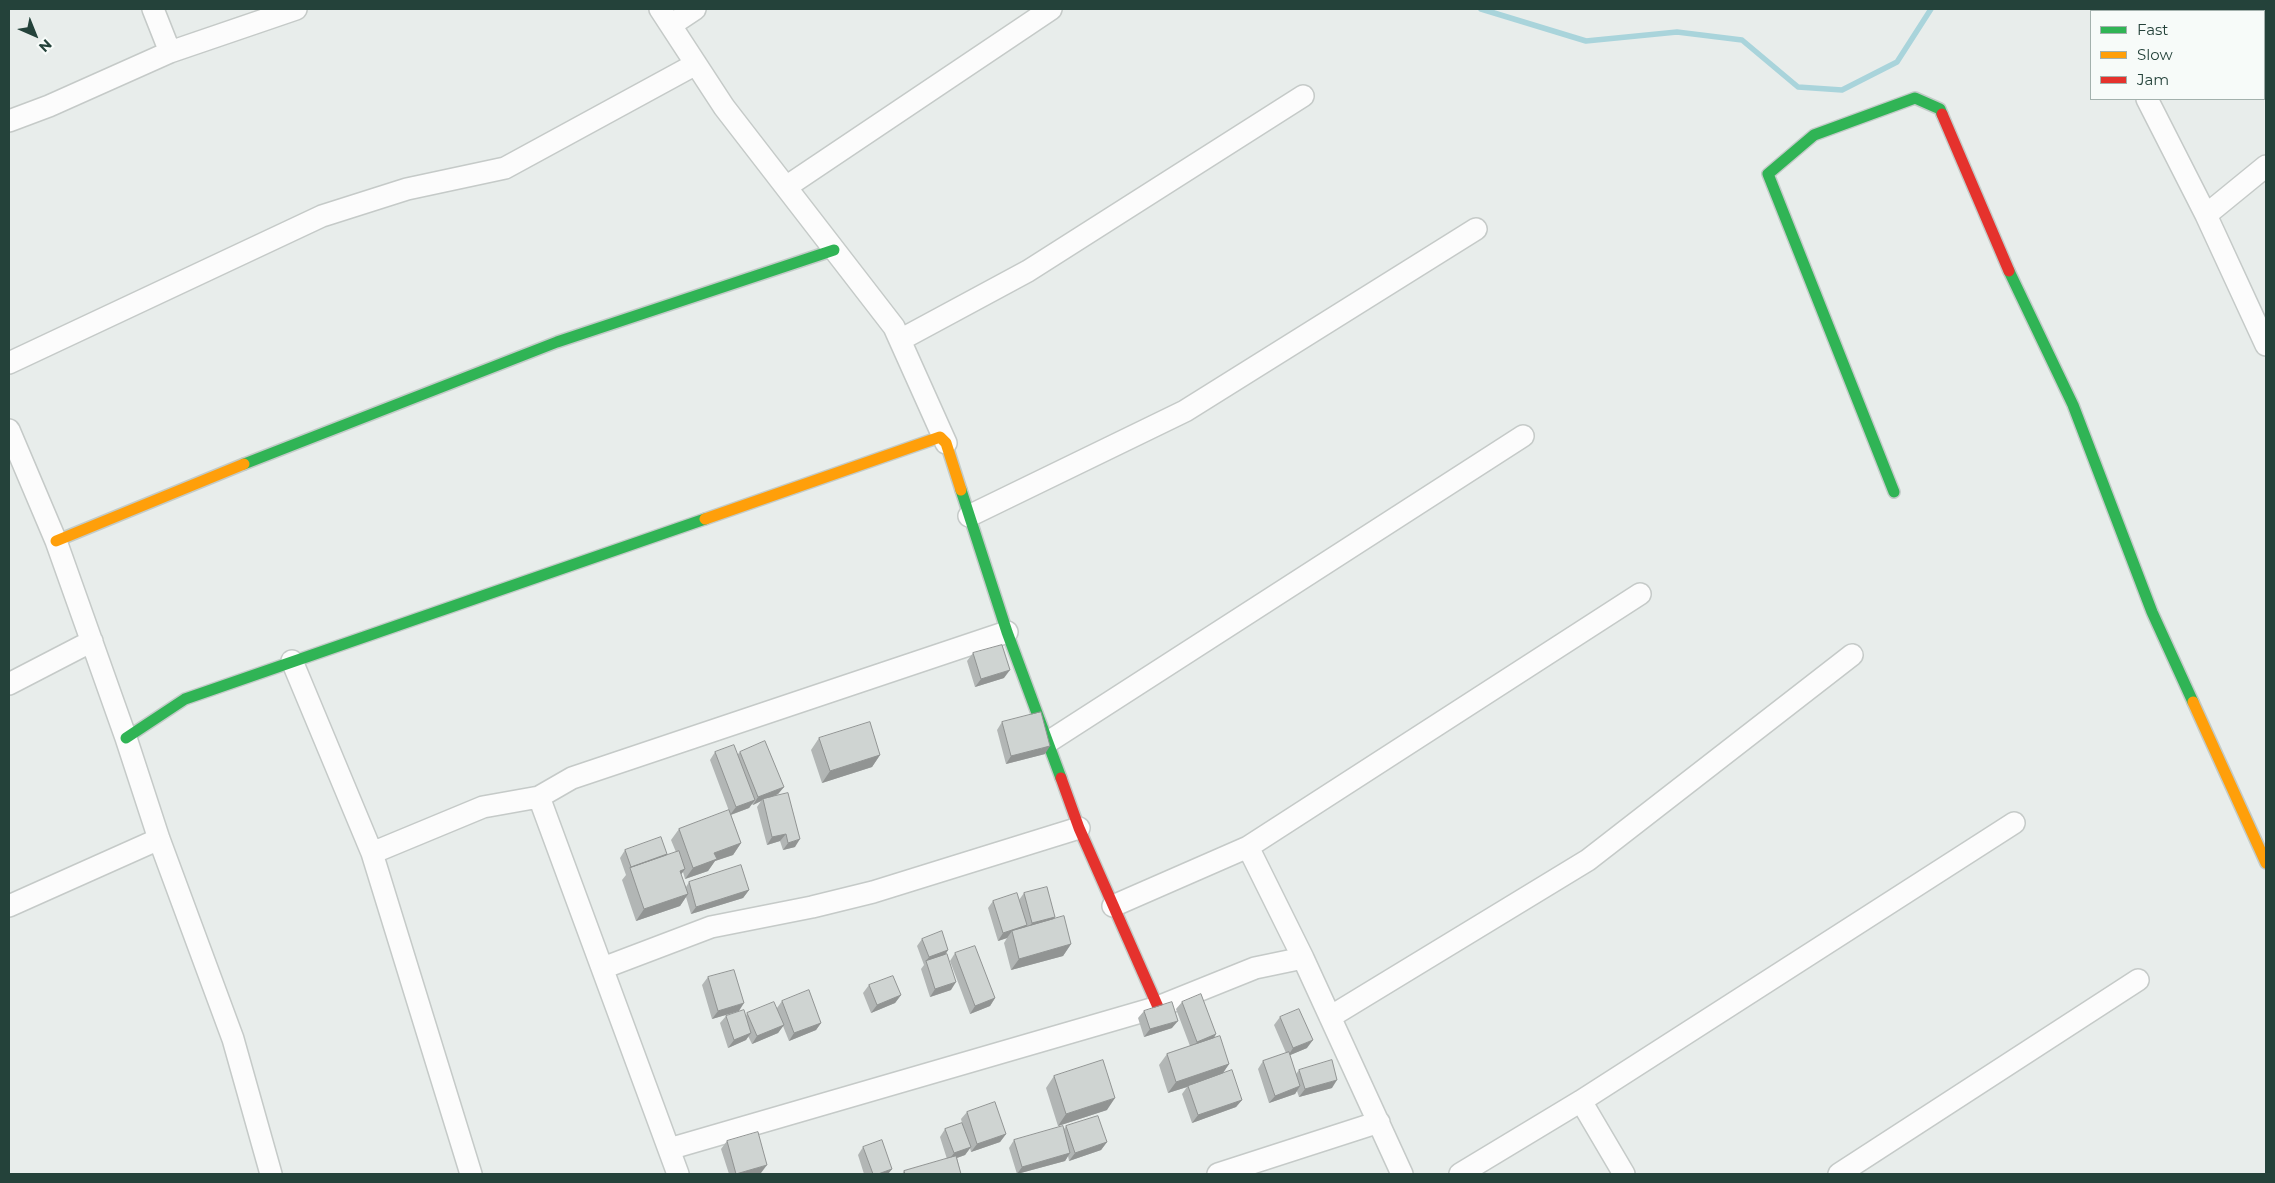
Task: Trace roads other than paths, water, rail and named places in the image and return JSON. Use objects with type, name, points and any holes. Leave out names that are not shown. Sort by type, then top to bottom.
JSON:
[{"type":"street","points":[[152,9],[170,52]]},
{"type":"street","points":[[9,122],[170,52],[296,9]]},
{"type":"street","points":[[695,9],[665,17],[724,107],[894,327],[946,443],[1007,632],[1079,828],[1158,1006]]},
{"type":"street","points":[[786,187],[1050,9]]},
{"type":"street","points":[[9,363],[322,216],[406,189],[505,168],[696,64]]},
{"type":"street","points":[[900,340],[1028,271],[1303,96]]},
{"type":"street","points":[[1894,492],[1768,174],[1814,135],[1915,98],[1940,109],[1952,135],[2002,257],[2073,405],[2152,612],[2266,862]]},
{"type":"street","points":[[2148,100],[2206,215],[2266,345]]},
{"type":"street","points":[[2206,215],[2266,166]]},
{"type":"street","points":[[969,516],[1185,411],[1476,229]]},
{"type":"street","points":[[56,541],[170,493],[557,342],[834,250]]},
{"type":"street","points":[[9,430],[56,541],[126,738],[159,839],[233,1039],[271,1174]]},
{"type":"street","points":[[1048,742],[1523,436]]},
{"type":"street","points":[[126,738],[185,699],[933,438],[940,437],[946,443]]},
{"type":"street","points":[[1113,906],[1248,847],[1640,594]]},
{"type":"street","points":[[372,853],[483,807],[539,797],[572,778],[1007,632]]},
{"type":"street","points":[[9,684],[92,640]]},
{"type":"street","points":[[1330,1017],[1588,860],[1852,655]]},
{"type":"street","points":[[292,661],[372,853],[471,1174]]},
{"type":"street","points":[[539,797],[678,1174]]},
{"type":"street","points":[[1460,1174],[1581,1101],[2014,823]]},
{"type":"street","points":[[603,968],[711,927],[812,908],[873,892],[1079,828]]},
{"type":"street","points":[[9,906],[159,839]]},
{"type":"street","points":[[1248,847],[1303,958],[1402,1174]]},
{"type":"street","points":[[669,1149],[1158,1006],[1255,968],[1303,958]]},
{"type":"street","points":[[1839,1174],[2138,980]]},
{"type":"street","points":[[1581,1101],[1624,1174]]},
{"type":"street","points":[[1218,1174],[1379,1122]]},
{"type":"waterway","points":[[1481,9],[1586,41],[1677,32],[1742,40],[1798,87],[1842,90],[1897,62],[1931,9]]}]
